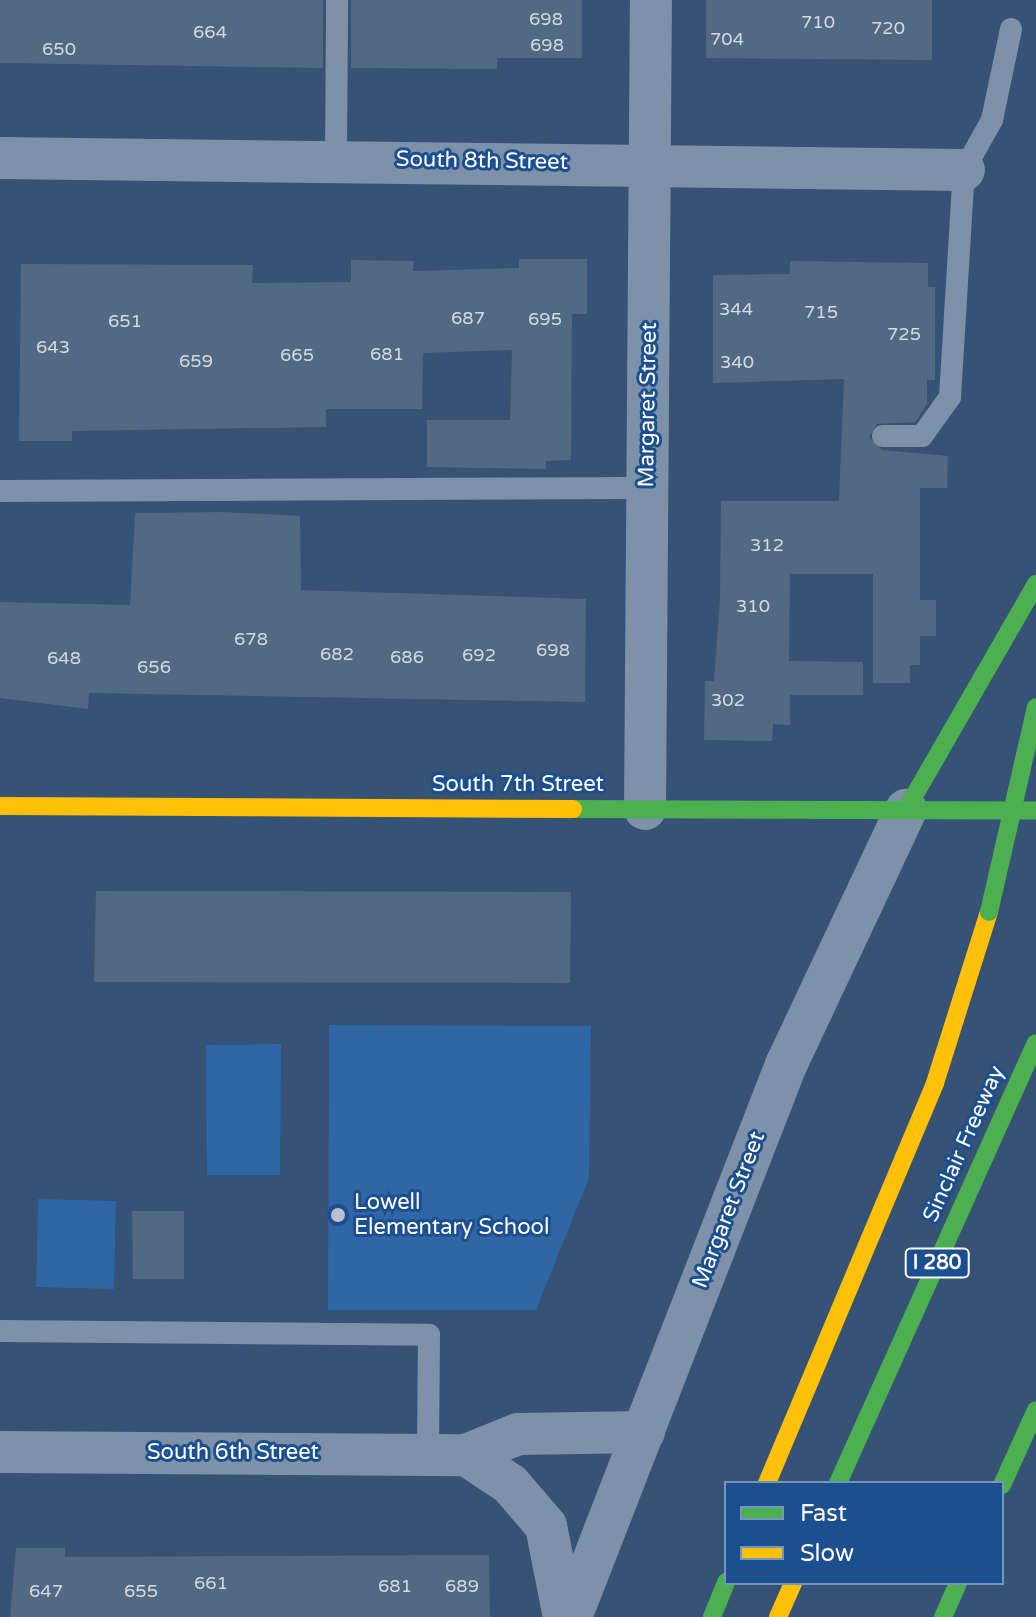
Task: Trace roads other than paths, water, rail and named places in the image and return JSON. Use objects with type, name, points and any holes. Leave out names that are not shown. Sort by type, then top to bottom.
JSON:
[{"type":"main road","points":[[906,810],[1036,584]]},
{"type":"main road","points":[[768,1481],[935,1083],[989,912],[1036,707]]},
{"type":"main road","name":"South 7th Street","points":[[0,806],[1036,811]]},
{"type":"main road","name":"Sinclair Freeway","points":[[839,1481],[1036,1043]]},
{"type":"main road","points":[[1004,1481],[1036,1410]]},
{"type":"main road","points":[[712,1617],[725,1585]]},
{"type":"main road","points":[[778,1617],[792,1585]]},
{"type":"main road","points":[[943,1617],[957,1585]]},
{"type":"street","name":"Margaret Street","points":[[645,809],[651,0]]},
{"type":"street","name":"South 8th Street","points":[[0,158],[336,159],[964,170]]},
{"type":"street","name":"Margaret Street","points":[[571,1617],[792,1051],[906,810]]},
{"type":"street","name":"South 6th Street","points":[[0,1452],[447,1455],[518,1434],[644,1432]]},
{"type":"street","points":[[447,1455],[510,1484],[546,1526],[564,1617]]},
{"type":"lane","points":[[336,159],[337,0]]},
{"type":"lane","points":[[883,436],[922,436],[950,397],[964,170],[992,120],[1011,29]]},
{"type":"lane","points":[[0,491],[647,488]]},
{"type":"lane","points":[[0,1331],[429,1335],[447,1455]]},
{"type":"place","name":"Lowell Elementary School","points":[[338,1215]]}]
